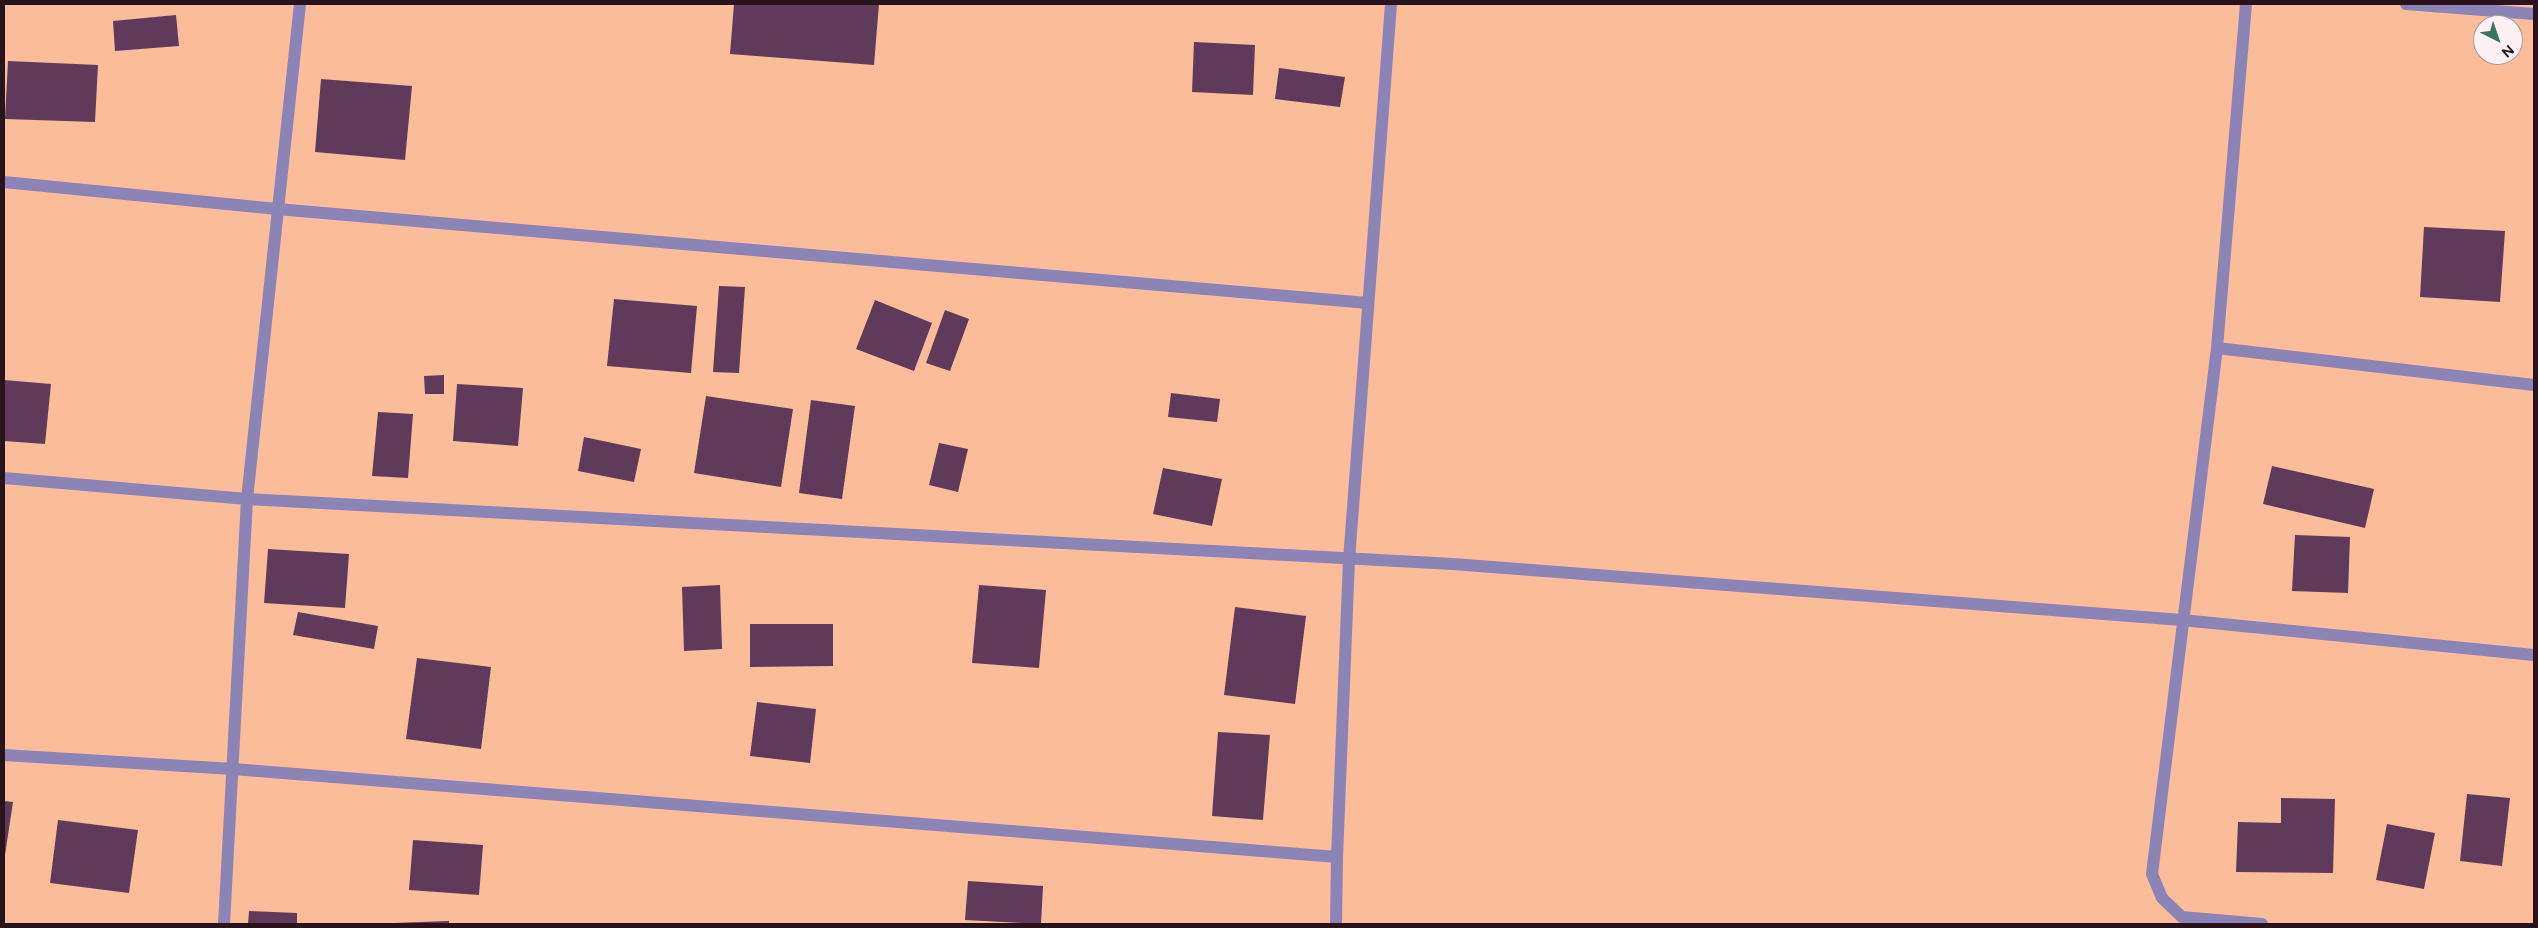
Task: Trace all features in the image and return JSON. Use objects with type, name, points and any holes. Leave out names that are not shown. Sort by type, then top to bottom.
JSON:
[{"type":"street","points":[[224,924],[247,499],[300,4]]},
{"type":"street","points":[[1336,924],[1349,560],[1391,4]]},
{"type":"street","points":[[2246,4],[2217,348],[2152,874],[2162,898],[2182,917],[2262,924]]},
{"type":"street","points":[[2406,4],[2534,14]]},
{"type":"street","points":[[4,182],[277,209],[1368,303]]},
{"type":"street","points":[[2217,348],[2534,385]]},
{"type":"street","points":[[4,478],[247,499],[1349,560],[1453,564],[2182,620],[2534,655]]},
{"type":"street","points":[[4,755],[233,768],[1337,857]]},
{"type":"shaded area","points":[[4,4],[2534,4],[2534,924],[4,924]]},
{"type":"building","points":[[734,4],[879,4],[874,65],[730,54]]},
{"type":"building","points":[[176,15],[179,46],[115,51],[113,21]]},
{"type":"building","points":[[1194,42],[1255,45],[1253,95],[1192,92]]},
{"type":"building","points":[[8,61],[98,65],[95,122],[5,119]]},
{"type":"building","points":[[1279,68],[1345,77],[1340,107],[1275,99]]},
{"type":"building","points":[[321,79],[412,86],[405,160],[315,152]]},
{"type":"building","points":[[2424,227],[2505,231],[2500,302],[2420,297]]},
{"type":"building","points":[[719,286],[745,287],[739,373],[713,372]]},
{"type":"building","points":[[614,299],[697,306],[691,373],[607,366]]},
{"type":"building","points":[[875,300],[932,323],[914,371],[856,349]]},
{"type":"building","points":[[945,310],[969,319],[950,371],[926,363]]},
{"type":"building","points":[[444,375],[444,394],[425,394],[424,376]]},
{"type":"building","points":[[4,380],[51,384],[45,444],[4,441]]},
{"type":"building","points":[[457,384],[523,388],[518,446],[453,441]]},
{"type":"building","points":[[1171,393],[1220,399],[1217,422],[1168,417]]},
{"type":"building","points":[[706,396],[793,409],[781,487],[694,473]]},
{"type":"building","points":[[811,400],[855,406],[842,499],[799,493]]},
{"type":"building","points":[[378,412],[413,414],[408,478],[372,476]]},
{"type":"building","points":[[584,437],[641,449],[634,482],[578,471]]},
{"type":"building","points":[[939,443],[968,449],[958,492],[929,485]]},
{"type":"building","points":[[2272,466],[2374,489],[2365,528],[2263,504]]},
{"type":"building","points":[[1163,468],[1222,479],[1212,526],[1153,514]]},
{"type":"building","points":[[2295,535],[2350,537],[2348,593],[2292,591]]},
{"type":"building","points":[[268,549],[349,554],[345,608],[264,603]]},
{"type":"building","points":[[720,585],[722,649],[684,651],[682,587]]},
{"type":"building","points":[[979,585],[1046,590],[1039,668],[972,663]]},
{"type":"building","points":[[1235,607],[1306,616],[1295,704],[1224,695]]},
{"type":"building","points":[[298,612],[378,626],[374,649],[293,635]]},
{"type":"building","points":[[750,624],[833,624],[833,666],[750,667]]},
{"type":"building","points":[[417,658],[491,667],[481,749],[406,739]]},
{"type":"building","points":[[757,702],[816,709],[810,763],[750,756]]},
{"type":"building","points":[[1218,732],[1270,735],[1263,820],[1212,816]]},
{"type":"building","points":[[2467,794],[2510,798],[2502,866],[2460,861]]},
{"type":"building","points":[[2281,798],[2335,799],[2333,873],[2236,872],[2238,822],[2281,823]]},
{"type":"building","points":[[4,801],[13,802],[5,855],[4,855]]},
{"type":"building","points":[[58,820],[138,830],[129,893],[50,883]]},
{"type":"building","points":[[2387,824],[2435,833],[2424,889],[2376,880]]},
{"type":"building","points":[[413,840],[483,845],[479,895],[409,890]]},
{"type":"building","points":[[968,881],[1043,886],[1041,924],[965,920]]},
{"type":"building","points":[[249,911],[297,913],[297,924],[248,924]]},
{"type":"building","points":[[449,921],[449,924],[394,924],[394,923]]}]
